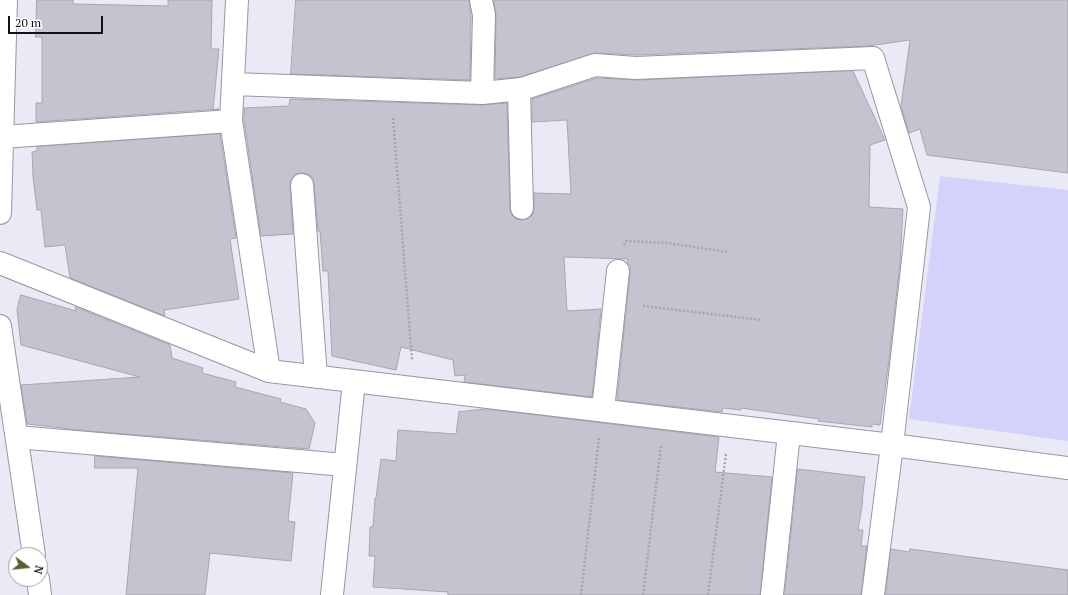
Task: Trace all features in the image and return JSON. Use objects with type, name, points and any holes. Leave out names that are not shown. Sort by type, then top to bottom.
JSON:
[{"type":"street","points":[[0,212],[6,0]]},
{"type":"street","points":[[237,0],[231,121],[269,371]]},
{"type":"street","points":[[481,0],[484,15],[482,93]]},
{"type":"street","points":[[233,84],[482,93],[519,89],[595,65],[636,68],[873,58],[919,207],[892,445],[873,595]]},
{"type":"street","points":[[519,89],[522,208]]},
{"type":"street","points":[[2,137],[231,121]]},
{"type":"street","points":[[302,185],[316,376]]},
{"type":"street","points":[[0,263],[269,371],[730,425],[1068,468]]},
{"type":"street","points":[[603,410],[618,271]]},
{"type":"street","points":[[0,326],[33,547]]},
{"type":"street","points":[[332,595],[354,381]]},
{"type":"street","points":[[772,595],[789,433]]},
{"type":"street","points":[[17,437],[345,466]]},
{"type":"path","points":[[391,90],[415,388]]},
{"type":"path","points":[[618,271],[626,241],[667,243],[728,252]]},
{"type":"path","points":[[615,302],[762,320]]},
{"type":"path","points":[[581,595],[603,410]]},
{"type":"path","points":[[643,595],[664,418]]},
{"type":"path","points":[[708,595],[730,425]]},
{"type":"shaded area","points":[[940,176],[1068,190],[1068,441],[909,419]]},
{"type":"building","points":[[37,0],[73,0],[73,4],[168,6],[168,0],[212,0],[211,49],[219,49],[213,109],[36,122],[36,103],[42,103],[42,37],[36,37]]},
{"type":"building","points":[[296,0],[469,0],[471,16],[470,80],[291,74]]},
{"type":"building","points":[[494,0],[1068,0],[1068,173],[927,155],[920,129],[909,133],[901,106],[910,40],[868,46],[636,55],[596,53],[520,77],[495,79],[496,15]]},
{"type":"building","points":[[853,71],[885,140],[870,145],[869,207],[903,209],[900,263],[880,425],[872,424],[872,427],[818,421],[819,419],[741,408],[741,410],[723,408],[722,412],[617,400],[630,272],[630,266],[627,263],[628,259],[564,257],[567,311],[601,309],[592,397],[464,382],[465,375],[455,376],[453,360],[401,347],[396,370],[332,356],[328,271],[323,271],[320,231],[318,231],[313,178],[308,174],[301,173],[295,174],[291,180],[290,186],[293,234],[261,236],[244,120],[244,108],[289,106],[290,99],[482,105],[507,103],[510,208],[511,214],[516,219],[523,220],[529,218],[533,214],[534,193],[571,194],[567,120],[532,122],[532,99],[597,78],[637,80]]},
{"type":"building","points":[[220,134],[236,238],[230,239],[239,299],[164,310],[165,316],[70,278],[65,245],[45,247],[41,210],[37,210],[33,176],[32,152],[37,151],[37,147]]},
{"type":"building","points":[[21,295],[76,311],[75,307],[170,345],[172,358],[203,368],[202,373],[236,382],[235,387],[281,399],[280,402],[306,409],[315,423],[309,449],[89,431],[27,424],[21,385],[140,377],[21,345],[17,310]]},
{"type":"building","points":[[487,409],[719,437],[715,472],[772,477],[760,595],[448,595],[448,592],[373,587],[375,556],[369,556],[370,527],[373,527],[375,498],[381,459],[396,461],[398,430],[456,434],[459,412]]},
{"type":"building","points":[[95,456],[293,473],[288,521],[295,522],[291,561],[210,553],[205,595],[126,595],[138,468],[95,468]]},
{"type":"building","points":[[798,469],[865,477],[858,530],[863,530],[861,546],[867,546],[861,595],[785,595]]},
{"type":"building","points":[[891,549],[909,552],[910,549],[1068,570],[1068,595],[886,595]]}]
